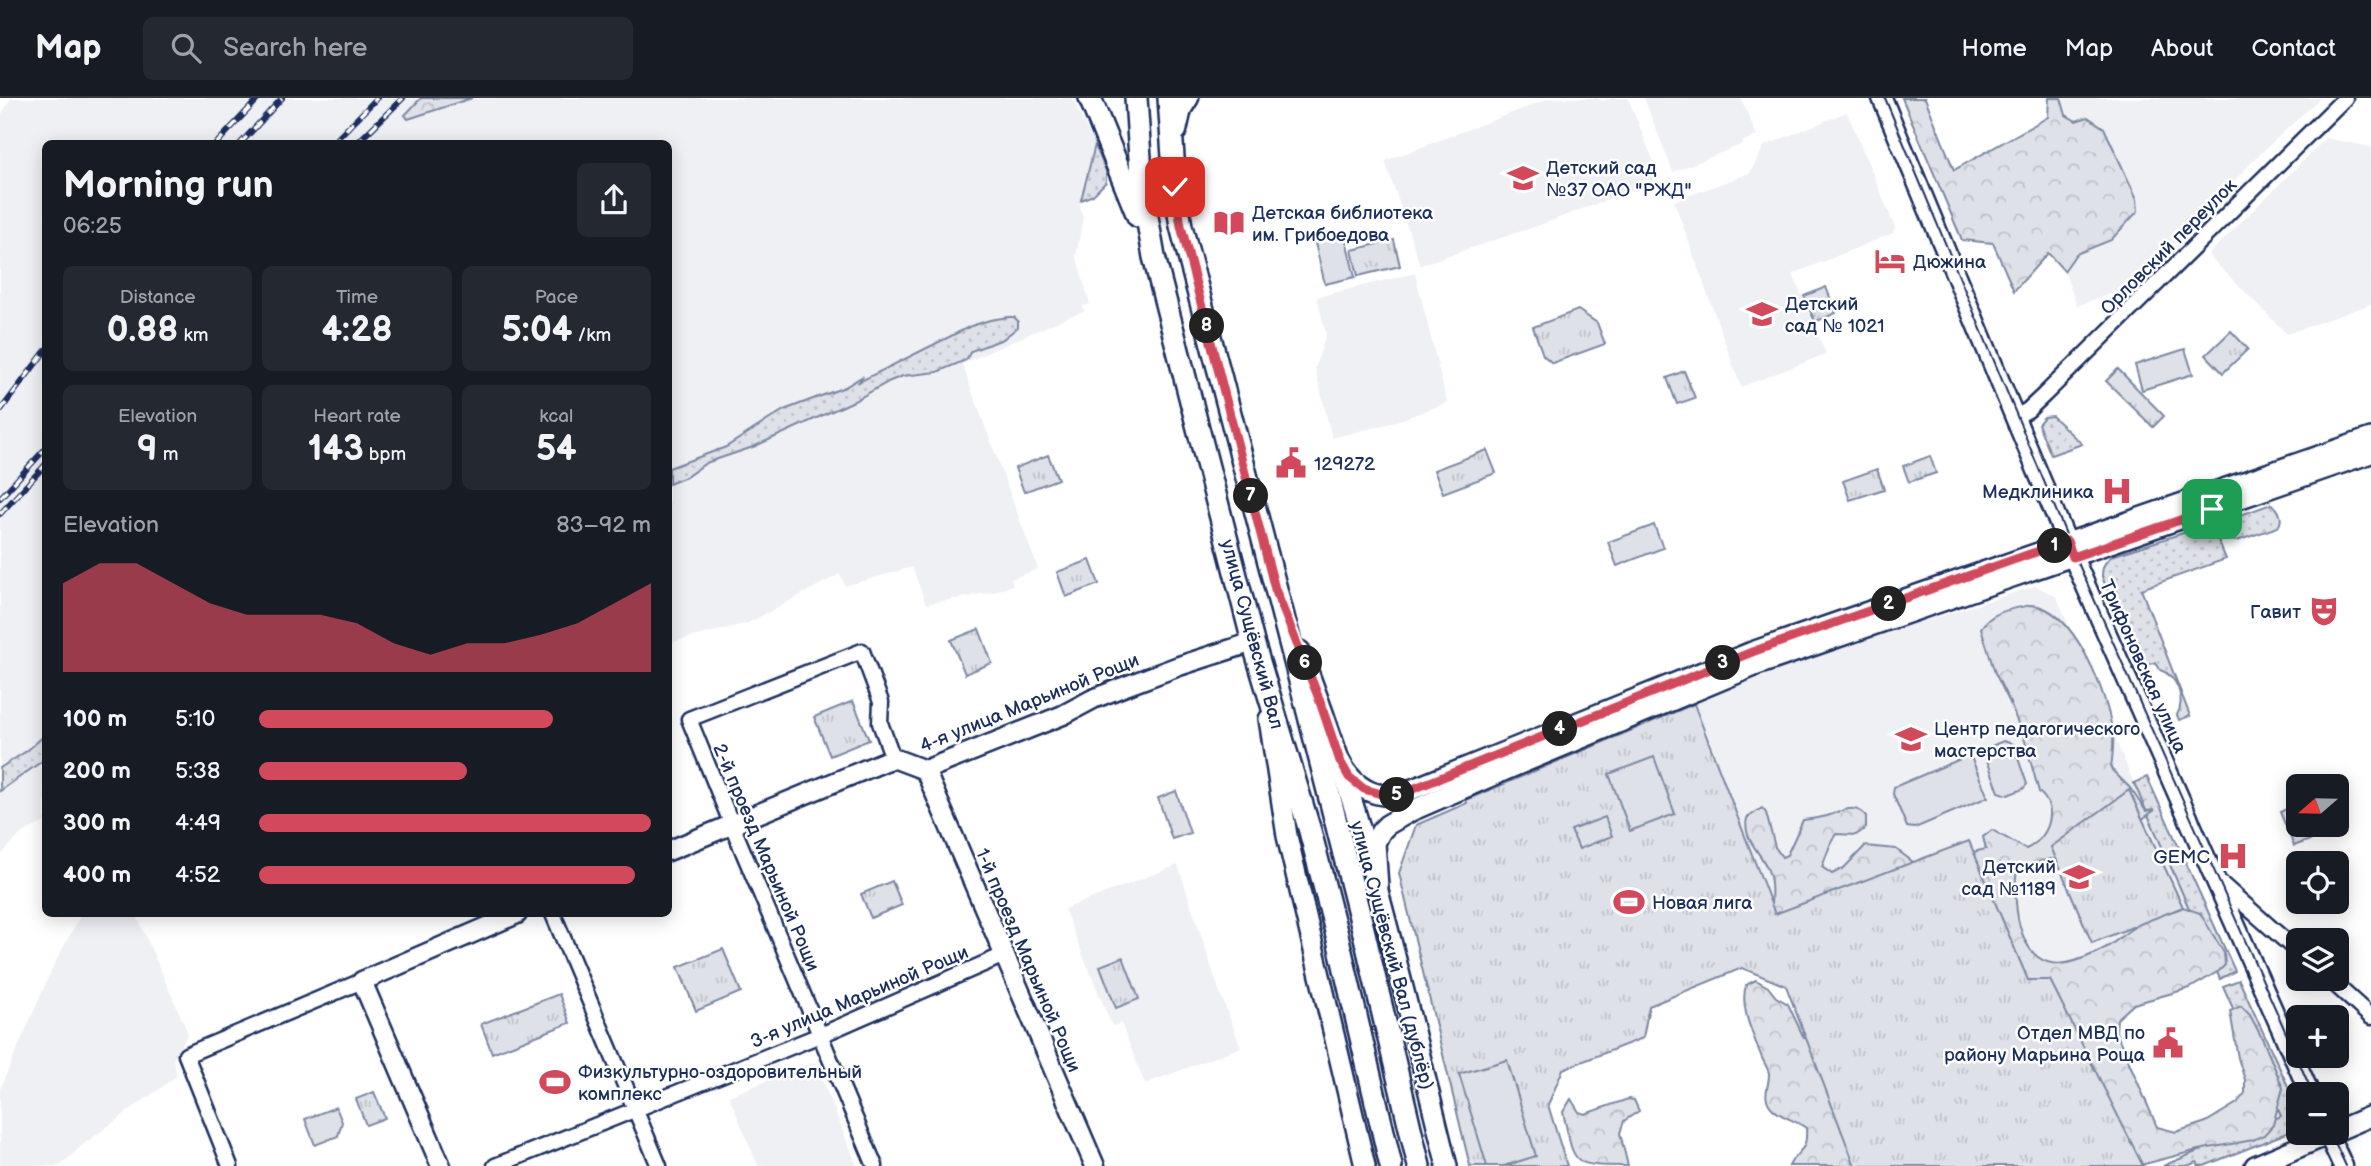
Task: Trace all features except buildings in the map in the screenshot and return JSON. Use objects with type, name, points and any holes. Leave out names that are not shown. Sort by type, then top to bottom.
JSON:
[{"type":"main road","points":[[1090,98],[1154,257]]},
{"type":"main road","name":"улица Сущёвский Вал","points":[[1136,98],[1142,188],[1154,257],[1253,642],[1310,831],[1391,1166]]},
{"type":"main road","name":"улица Сущёвский Вал","points":[[1169,98],[1175,187],[1181,226],[1361,920],[1419,1166]]},
{"type":"main road","points":[[1175,187],[1177,131],[1182,98]]},
{"type":"main road","points":[[1378,887],[1374,855],[1377,836],[1387,825],[1411,811],[1757,665],[2371,438]]},
{"type":"main road","points":[[1340,761],[1349,777],[1364,789],[1388,796],[1403,793],[1752,652],[2371,453]]},
{"type":"main road","name":"улица Сущёвский Вал (дублёр)","points":[[1275,589],[1318,696],[1378,887],[1447,1166]]},
{"type":"main road","points":[[1265,686],[1287,836],[1364,1166]]},
{"type":"main road","points":[[2349,1126],[2371,1116]]},
{"type":"main road","points":[[2255,1166],[2304,1145]]},
{"type":"street","points":[[1177,131],[1182,109],[1189,98]]},
{"type":"street","name":"Трифоновская улица","points":[[1882,98],[2070,549],[2305,1082]]},
{"type":"street","name":"Орловский переулок","points":[[2014,418],[2045,395],[2345,98]]},
{"type":"street","name":"4-я улица Марьиной Рощи","points":[[893,758],[925,770],[1063,715],[1123,687],[1253,642]]},
{"type":"street","name":"2-й проезд Марьиной Рощи","points":[[875,1166],[690,719],[862,651],[881,702],[880,723],[893,758]]},
{"type":"street","points":[[672,849],[893,758]]},
{"type":"street","name":"1-й проезд Марьиной Рощи","points":[[925,770],[1095,1166]]},
{"type":"street","points":[[2213,877],[2286,941]]},
{"type":"street","points":[[230,1166],[186,1055],[510,917]]},
{"type":"street","points":[[554,917],[659,1166]]},
{"type":"street","name":"3-я улица Марьиной Рощи","points":[[495,1166],[821,1035],[1004,954]]},
{"type":"street","points":[[362,981],[441,1166]]},
{"type":"street","points":[[2342,991],[2371,1017]]},
{"type":"street","points":[[1356,1166],[1360,1151],[1359,1140]]},
{"type":"street","points":[[2336,1145],[2343,1166]]},
{"type":"shaded area","points":[[11,98],[1072,98],[1095,145],[1082,188],[1080,207],[1083,218],[1076,256],[1090,304],[1083,306],[1084,312],[962,364],[1038,569],[1011,579],[1013,585],[994,592],[926,604],[912,567],[845,586],[840,574],[748,623],[672,642],[672,140],[42,140],[42,823],[22,833],[0,856],[0,117]]},
{"type":"shaded area","name":"Детский сад №37 ОАО \"РЖД\"","points":[[1551,98],[1598,98],[1602,101],[1628,98],[1659,175],[1654,182],[1540,225],[1420,265],[1385,161]]},
{"type":"shaded area","points":[[1644,98],[1741,98],[1757,136],[1673,172]]},
{"type":"shaded area","points":[[2049,98],[2320,98],[2258,156],[2142,278],[2128,287],[2077,306],[2064,271],[2049,253],[2014,291],[1993,243],[1962,240],[1936,180],[2048,117]]},
{"type":"shaded area","points":[[1847,112],[1895,227],[1893,233],[1793,274],[1826,354],[1741,387],[1674,201],[1750,173],[1764,146]]},
{"type":"shaded area","points":[[2326,138],[2371,147],[2371,304],[2287,334],[2208,255]]},
{"type":"shaded area","points":[[1415,273],[1447,403],[1388,424],[1332,438],[1315,368],[1326,334],[1317,297]]},
{"type":"shaded area","name":"Центр педагогического мастерства","points":[[2036,586],[2057,597],[2132,779],[2191,912],[2028,980],[1775,914],[1694,704],[1713,694],[1818,654]]},
{"type":"shaded area","points":[[1178,865],[1220,993],[1241,1047],[1145,1084],[1121,1023],[1112,1026],[1064,909]]},
{"type":"shaded area","points":[[79,917],[137,917],[188,1033],[173,1060],[177,1076],[85,1143],[60,1166],[0,1166],[0,1089],[53,967]]},
{"type":"shaded area","points":[[815,1062],[857,1166],[758,1166],[729,1096]]},
{"type":"green space","points":[[421,98],[472,98],[408,119],[405,115]]},
{"type":"green space","points":[[1902,98],[1925,98],[1954,170],[2048,117],[2049,98],[2061,98],[2066,115],[2076,121],[2088,117],[2104,128],[2137,199],[2138,211],[2111,240],[2076,254],[2064,271],[2048,253],[2014,291],[1993,243],[1962,240]]},
{"type":"green space","points":[[1095,145],[1106,171],[1106,182],[1093,195],[1081,200]]},
{"type":"green space","points":[[1344,232],[1355,277],[1325,284],[1314,239]]},
{"type":"green space","points":[[1394,240],[1400,266],[1358,276],[1352,250]]},
{"type":"green space","points":[[1826,287],[1836,313],[1815,322],[1804,296]]},
{"type":"green space","points":[[1578,310],[1597,323],[1605,344],[1552,363],[1543,355],[1533,327]]},
{"type":"green space","points":[[1014,317],[1018,321],[1018,327],[1003,339],[971,351],[966,360],[937,372],[903,376],[890,381],[854,401],[753,447],[706,463],[672,483],[672,467],[726,447],[784,410],[845,387],[863,376],[859,382],[971,326]]},
{"type":"green space","points":[[2231,331],[2248,349],[2223,373],[2206,355]]},
{"type":"green space","points":[[2185,349],[2193,374],[2142,390],[2135,365]]},
{"type":"green space","points":[[2118,369],[2164,416],[2153,427],[2106,381]]},
{"type":"green space","points":[[1684,371],[1695,398],[1677,404],[1667,378]]},
{"type":"green space","points":[[2052,416],[2082,444],[2051,455],[2038,424],[2044,417]]},
{"type":"green space","points":[[1487,450],[1496,473],[1443,493],[1434,470]]},
{"type":"green space","points":[[1048,455],[1058,479],[1024,492],[1015,468]]},
{"type":"green space","points":[[1930,456],[1936,473],[1909,482],[1903,466]]},
{"type":"green space","points":[[1877,469],[1884,489],[1850,500],[1843,481]]},
{"type":"green space","points":[[2271,504],[2280,514],[2278,527],[2237,541],[2230,540],[2225,528],[2227,520]]},
{"type":"green space","points":[[2211,524],[2226,559],[2141,589],[2190,716],[2179,720],[2177,715],[2181,702],[2175,682],[2160,670],[2156,662],[2140,668],[2102,577],[2102,570],[2112,556]]},
{"type":"green space","points":[[1654,525],[1663,548],[1617,566],[1608,542]]},
{"type":"green space","points":[[1090,560],[1099,584],[1066,597],[1057,572]]},
{"type":"green space","points":[[2031,605],[2047,610],[2062,621],[2075,637],[2097,678],[2105,700],[2113,740],[2111,769],[2130,788],[2146,811],[2155,810],[2094,853],[2074,861],[2049,859],[2018,868],[2016,901],[2022,933],[2037,957],[2058,964],[2082,959],[2107,947],[2126,932],[2158,914],[2183,907],[2200,913],[2224,953],[2225,965],[2190,988],[2134,1004],[2117,1019],[2116,1032],[2157,1127],[2176,1132],[2206,1122],[2237,1103],[2245,1093],[2245,1080],[2238,1058],[2230,1011],[2241,1006],[2250,1015],[2263,1040],[2283,1088],[2273,1125],[2264,1135],[2253,1140],[2198,1150],[2141,1165],[1774,928],[1770,877],[1750,840],[1746,826],[1747,818],[1762,808],[1766,813],[1775,847],[1782,857],[1787,855],[1803,820],[1852,809],[1866,816],[1866,828],[1856,835],[1836,834],[1832,840],[1822,867],[1832,874],[1844,868],[1865,846],[1896,849],[1917,865],[1986,849],[1983,837],[1992,830],[2026,849],[2040,838],[2049,824],[2049,807],[2039,792],[2025,741],[1995,673],[1981,628],[1996,614]]},
{"type":"green space","points":[[979,629],[992,663],[965,674],[951,640]]},
{"type":"green space","points":[[853,701],[869,740],[830,756],[814,717]]},
{"type":"green space","points":[[1694,704],[1775,914],[1969,841],[2028,980],[2050,980],[2143,1166],[1855,1166],[1786,986],[1742,968],[1649,1006],[1643,1038],[1563,1069],[1548,1105],[1567,1166],[1470,1166],[1399,873],[1416,825],[1467,803],[1466,800]]},
{"type":"green space","points":[[42,738],[42,761],[0,791],[0,768]]},
{"type":"green space","points":[[2003,741],[2013,744],[2027,784],[2023,789],[2008,795],[1999,792],[1985,755],[1989,747]]},
{"type":"green space","points":[[1970,755],[1988,797],[1915,828],[1907,827],[1893,794],[1894,787]]},
{"type":"green space","points":[[1654,757],[1675,814],[1630,831],[1609,774]]},
{"type":"green space","points":[[2147,777],[2235,971],[2220,979],[2134,783]]},
{"type":"green space","points":[[2129,790],[2183,907],[2092,943],[2051,847]]},
{"type":"green space","points":[[1176,791],[1190,833],[1172,839],[1158,798]]},
{"type":"green space","points":[[2286,809],[2286,827],[2280,812]]},
{"type":"green space","points":[[1605,817],[1612,836],[1579,849],[1571,830]]},
{"type":"green space","points":[[2290,837],[2309,837],[2310,840],[2294,846]]},
{"type":"green space","points":[[892,881],[902,905],[871,918],[861,894]]},
{"type":"green space","points":[[723,949],[741,992],[696,1011],[678,967]]},
{"type":"green space","points":[[1123,957],[1139,999],[1116,1008],[1100,966]]},
{"type":"green space","points":[[1756,980],[1788,1004],[1804,1038],[1810,1039],[1858,1166],[1789,1166],[1804,1147],[1806,1128],[1777,1112],[1767,1100],[1769,1073],[1752,1032],[1744,1003],[1746,985]]},
{"type":"green space","points":[[2239,980],[2286,1082],[2286,1133],[2204,1166],[2199,1166],[2197,1162],[2187,1166],[2163,1166],[2281,1116],[2223,986]]},
{"type":"green space","points":[[559,994],[570,1023],[492,1053],[481,1024]]},
{"type":"green space","points":[[1507,1060],[1536,1156],[1504,1166],[1487,1166],[1459,1074]]},
{"type":"green space","points":[[374,1092],[385,1118],[366,1125],[356,1099]]},
{"type":"green space","points":[[1571,1099],[1579,1112],[1585,1114],[1628,1099],[1634,1100],[1639,1111],[1624,1121],[1620,1133],[1628,1166],[1595,1165],[1578,1159],[1570,1143],[1563,1112]]},
{"type":"green space","points":[[336,1107],[342,1122],[338,1136],[315,1145],[305,1119]]},
{"type":"tram line","points":[[1885,98],[2075,556],[2308,1082]]},
{"type":"tram line","points":[[2336,1145],[2346,1166]]},
{"type":"railway","points":[[220,140],[259,98]]},
{"type":"railway","points":[[244,140],[282,98]]},
{"type":"railway","points":[[336,140],[377,98]]},
{"type":"railway","points":[[360,140],[403,98]]},
{"type":"railway","points":[[0,411],[42,355]]},
{"type":"railway","points":[[0,498],[42,452]]},
{"type":"railway","points":[[0,514],[42,468]]},
{"type":"place","name":"Детский сад №37 ОАО \"РЖД\"","points":[[1523,178]]},
{"type":"place","name":"Детская библиотека им. Грибоедова","points":[[1229,223]]},
{"type":"place","name":"Дюжина","points":[[1890,261]]},
{"type":"place","name":"Детский сад № 1021","points":[[1762,314]]},
{"type":"place","name":"129272","points":[[1291,463]]},
{"type":"place","name":"Медклиника","points":[[2117,491]]},
{"type":"place","name":"Гавит","points":[[2324,611]]},
{"type":"place","name":"Центр педагогического мастерства","points":[[1911,739]]},
{"type":"place","name":"GEMC","points":[[2233,856]]},
{"type":"place","name":"Детский сад №1189","points":[[2079,877]]},
{"type":"place","name":"Новая лига","points":[[1629,902]]},
{"type":"place","name":"Отдел МВД по району Марьина Роща","points":[[2168,1043]]},
{"type":"place","name":"Физкультурно-оздоровительный комплекс","points":[[555,1082]]},
{"type":"route","points":[[1175,187],[1181,226],[1275,589],[1318,696],[1340,761],[1349,777],[1372,793],[1388,796],[1403,793],[1752,652],[2067,541],[2073,557],[2212,509]]}]
